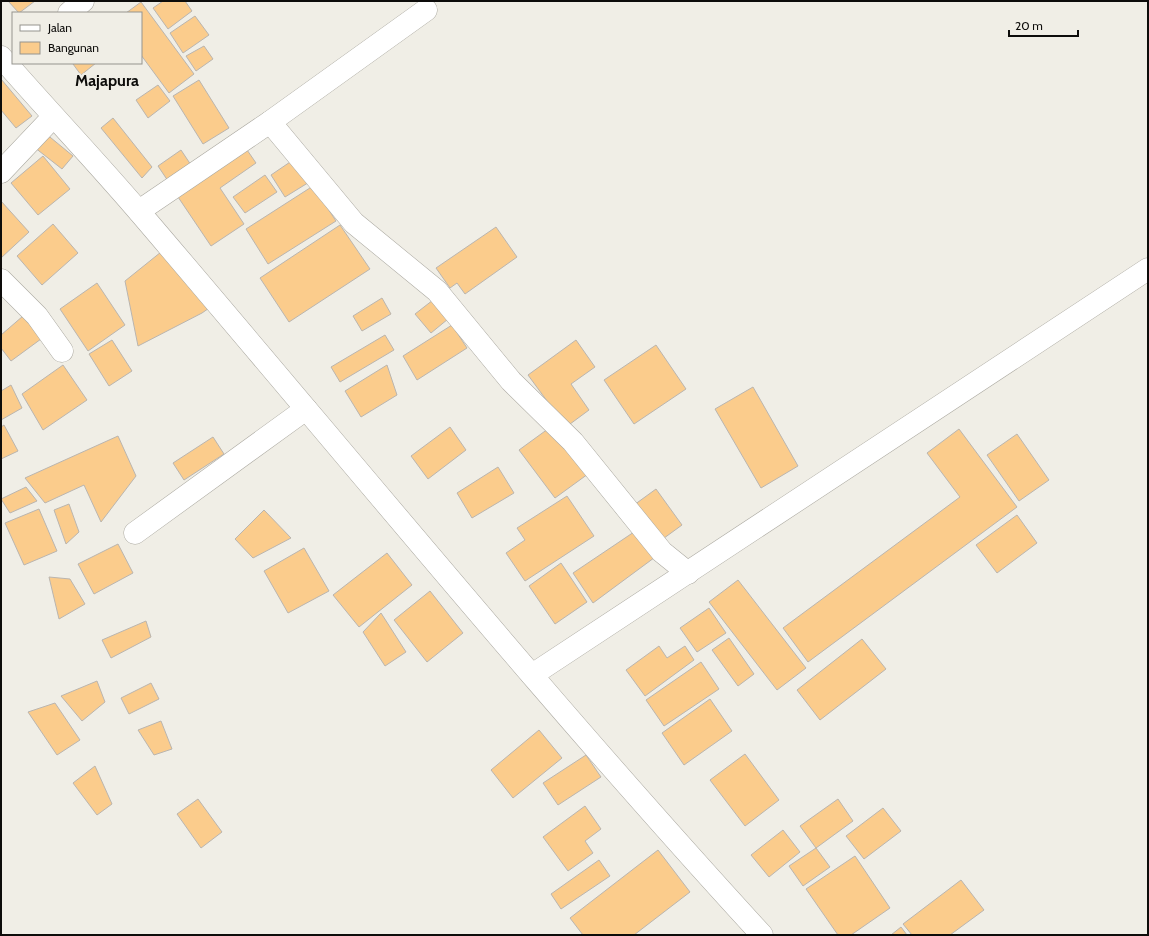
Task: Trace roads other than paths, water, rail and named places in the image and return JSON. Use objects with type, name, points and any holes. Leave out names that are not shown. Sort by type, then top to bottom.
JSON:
[{"type":"street","points":[[70,12],[83,1]]},
{"type":"street","points":[[139,211],[270,122],[426,10]]},
{"type":"street","points":[[7,60],[53,117],[139,211],[532,676],[708,876],[762,935]]},
{"type":"street","points":[[1,172],[53,117]]},
{"type":"street","points":[[270,122],[354,223],[437,291],[511,381],[573,442],[662,552],[688,573]]},
{"type":"street","points":[[532,676],[1148,269]]},
{"type":"street","points":[[1,280],[37,316],[62,351]]},
{"type":"street","points":[[135,533],[306,409]]},
{"type":"district","name":"Majapura","points":[[107,80]]}]
